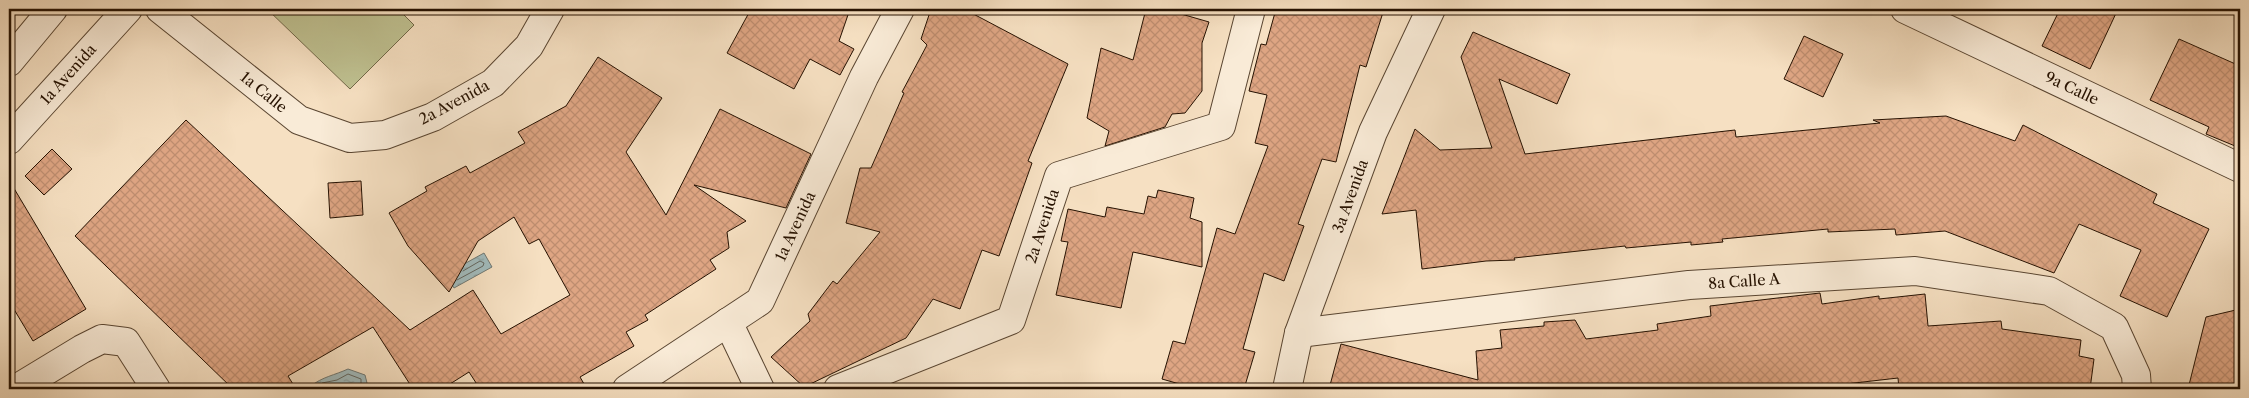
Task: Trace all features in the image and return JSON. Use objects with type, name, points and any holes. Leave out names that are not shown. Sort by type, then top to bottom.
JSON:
[{"type":"street","points":[[9,62],[53,9]]},
{"type":"street","name":"1a Avenida","points":[[9,140],[128,9]]},
{"type":"street","name":"1a Calle","points":[[160,9],[299,120],[350,138],[385,136]]},
{"type":"street","name":"2a Avenida","points":[[385,136],[433,117],[493,83],[529,46],[550,9]]},
{"type":"street","name":"1a Avenida","points":[[627,389],[760,301],[864,77],[900,9]]},
{"type":"street","name":"2a Avenida","points":[[838,389],[1011,320],[1059,176],[1221,126],[1251,9]]},
{"type":"street","name":"3a Avenida","points":[[1287,389],[1299,333],[1373,132],[1431,9]]},
{"type":"street","name":"9a Calle","points":[[1905,9],[2240,168]]},
{"type":"street","name":"8a Calle A","points":[[1299,333],[1689,285],[1914,271],[2049,291],[2114,327],[2136,375],[2137,389]]},
{"type":"street","points":[[728,322],[760,389]]},
{"type":"street","points":[[16,389],[102,339],[126,342],[156,389]]},
{"type":"green space","points":[[267,9],[398,9],[414,25],[350,89]]},
{"type":"water","points":[[484,253],[492,267],[454,288],[446,274]]},
{"type":"water","points":[[348,369],[365,375],[366,389],[310,389],[311,386],[320,380]]},
{"type":"building","points":[[751,9],[850,9],[839,41],[854,49],[840,75],[810,59],[794,89],[727,53]]},
{"type":"building","points":[[931,9],[964,9],[1068,64],[1028,161],[1032,163],[999,256],[982,250],[960,309],[933,299],[906,338],[804,387],[771,357],[810,321],[808,314],[833,281],[837,284],[880,232],[846,223],[860,168],[871,168],[904,93],[902,92],[927,45],[921,39]]},
{"type":"building","points":[[1146,9],[1164,9],[1209,22],[1202,43],[1202,91],[1185,113],[1172,114],[1165,127],[1105,146],[1109,131],[1087,118],[1101,48],[1133,60]]},
{"type":"building","points":[[1276,9],[1384,9],[1366,67],[1360,65],[1336,162],[1322,159],[1298,224],[1304,226],[1284,281],[1264,273],[1243,349],[1255,352],[1244,389],[1197,389],[1162,379],[1173,341],[1185,344],[1217,228],[1235,234],[1268,146],[1255,143],[1267,95],[1249,91],[1261,44],[1266,45]]},
{"type":"building","points":[[2060,9],[2118,9],[2090,69],[2042,46]]},
{"type":"building","points":[[1473,32],[1570,74],[1557,104],[1499,79],[1525,154],[1735,130],[1736,137],[1880,123],[1873,120],[1946,116],[2015,141],[2023,125],[2157,194],[2153,203],[2209,229],[2167,317],[2120,296],[2141,250],[2079,224],[2054,273],[1945,231],[1896,235],[1895,229],[1828,232],[1828,229],[1722,239],[1723,242],[1691,245],[1691,242],[1626,248],[1625,246],[1514,258],[1515,260],[1486,261],[1422,269],[1416,210],[1382,214],[1415,129],[1440,150],[1492,148],[1461,57]]},
{"type":"building","points":[[1804,36],[1843,54],[1823,97],[1784,79]]},
{"type":"building","points":[[2179,39],[2240,66],[2240,148],[2206,134],[2209,127],[2150,100]]},
{"type":"building","points":[[598,57],[662,98],[626,152],[666,215],[720,109],[811,154],[786,208],[694,185],[746,221],[727,232],[729,248],[710,260],[716,269],[645,315],[648,320],[626,332],[634,346],[580,377],[587,389],[480,389],[469,372],[442,389],[413,389],[373,327],[288,376],[296,389],[233,389],[75,236],[186,120],[410,330],[473,290],[501,334],[570,295],[539,239],[529,244],[514,217],[478,241],[449,292],[408,246],[389,213],[427,191],[425,187],[466,166],[470,173],[525,143],[518,132],[566,106]]},
{"type":"building","points":[[52,149],[72,169],[44,195],[25,176]]},
{"type":"building","points":[[9,180],[86,309],[33,341],[9,301]]},
{"type":"building","points":[[361,181],[363,215],[330,218],[328,183]]},
{"type":"building","points":[[1158,190],[1194,198],[1190,218],[1202,222],[1202,267],[1133,252],[1121,308],[1056,295],[1068,242],[1061,241],[1068,209],[1105,217],[1107,207],[1144,214],[1148,196],[1156,198]]},
{"type":"building","points":[[1820,293],[1822,304],[1879,296],[1879,299],[1925,294],[1928,326],[2001,321],[2002,329],[2081,340],[2079,356],[2094,359],[2090,389],[1969,389],[1968,384],[1899,389],[1898,378],[1802,389],[1329,389],[1341,344],[1478,380],[1476,351],[1502,348],[1500,330],[1544,326],[1544,322],[1575,320],[1586,339],[1658,330],[1657,324],[1711,316],[1710,306]]},
{"type":"building","points":[[2240,309],[2240,389],[2188,389],[2206,317]]}]
